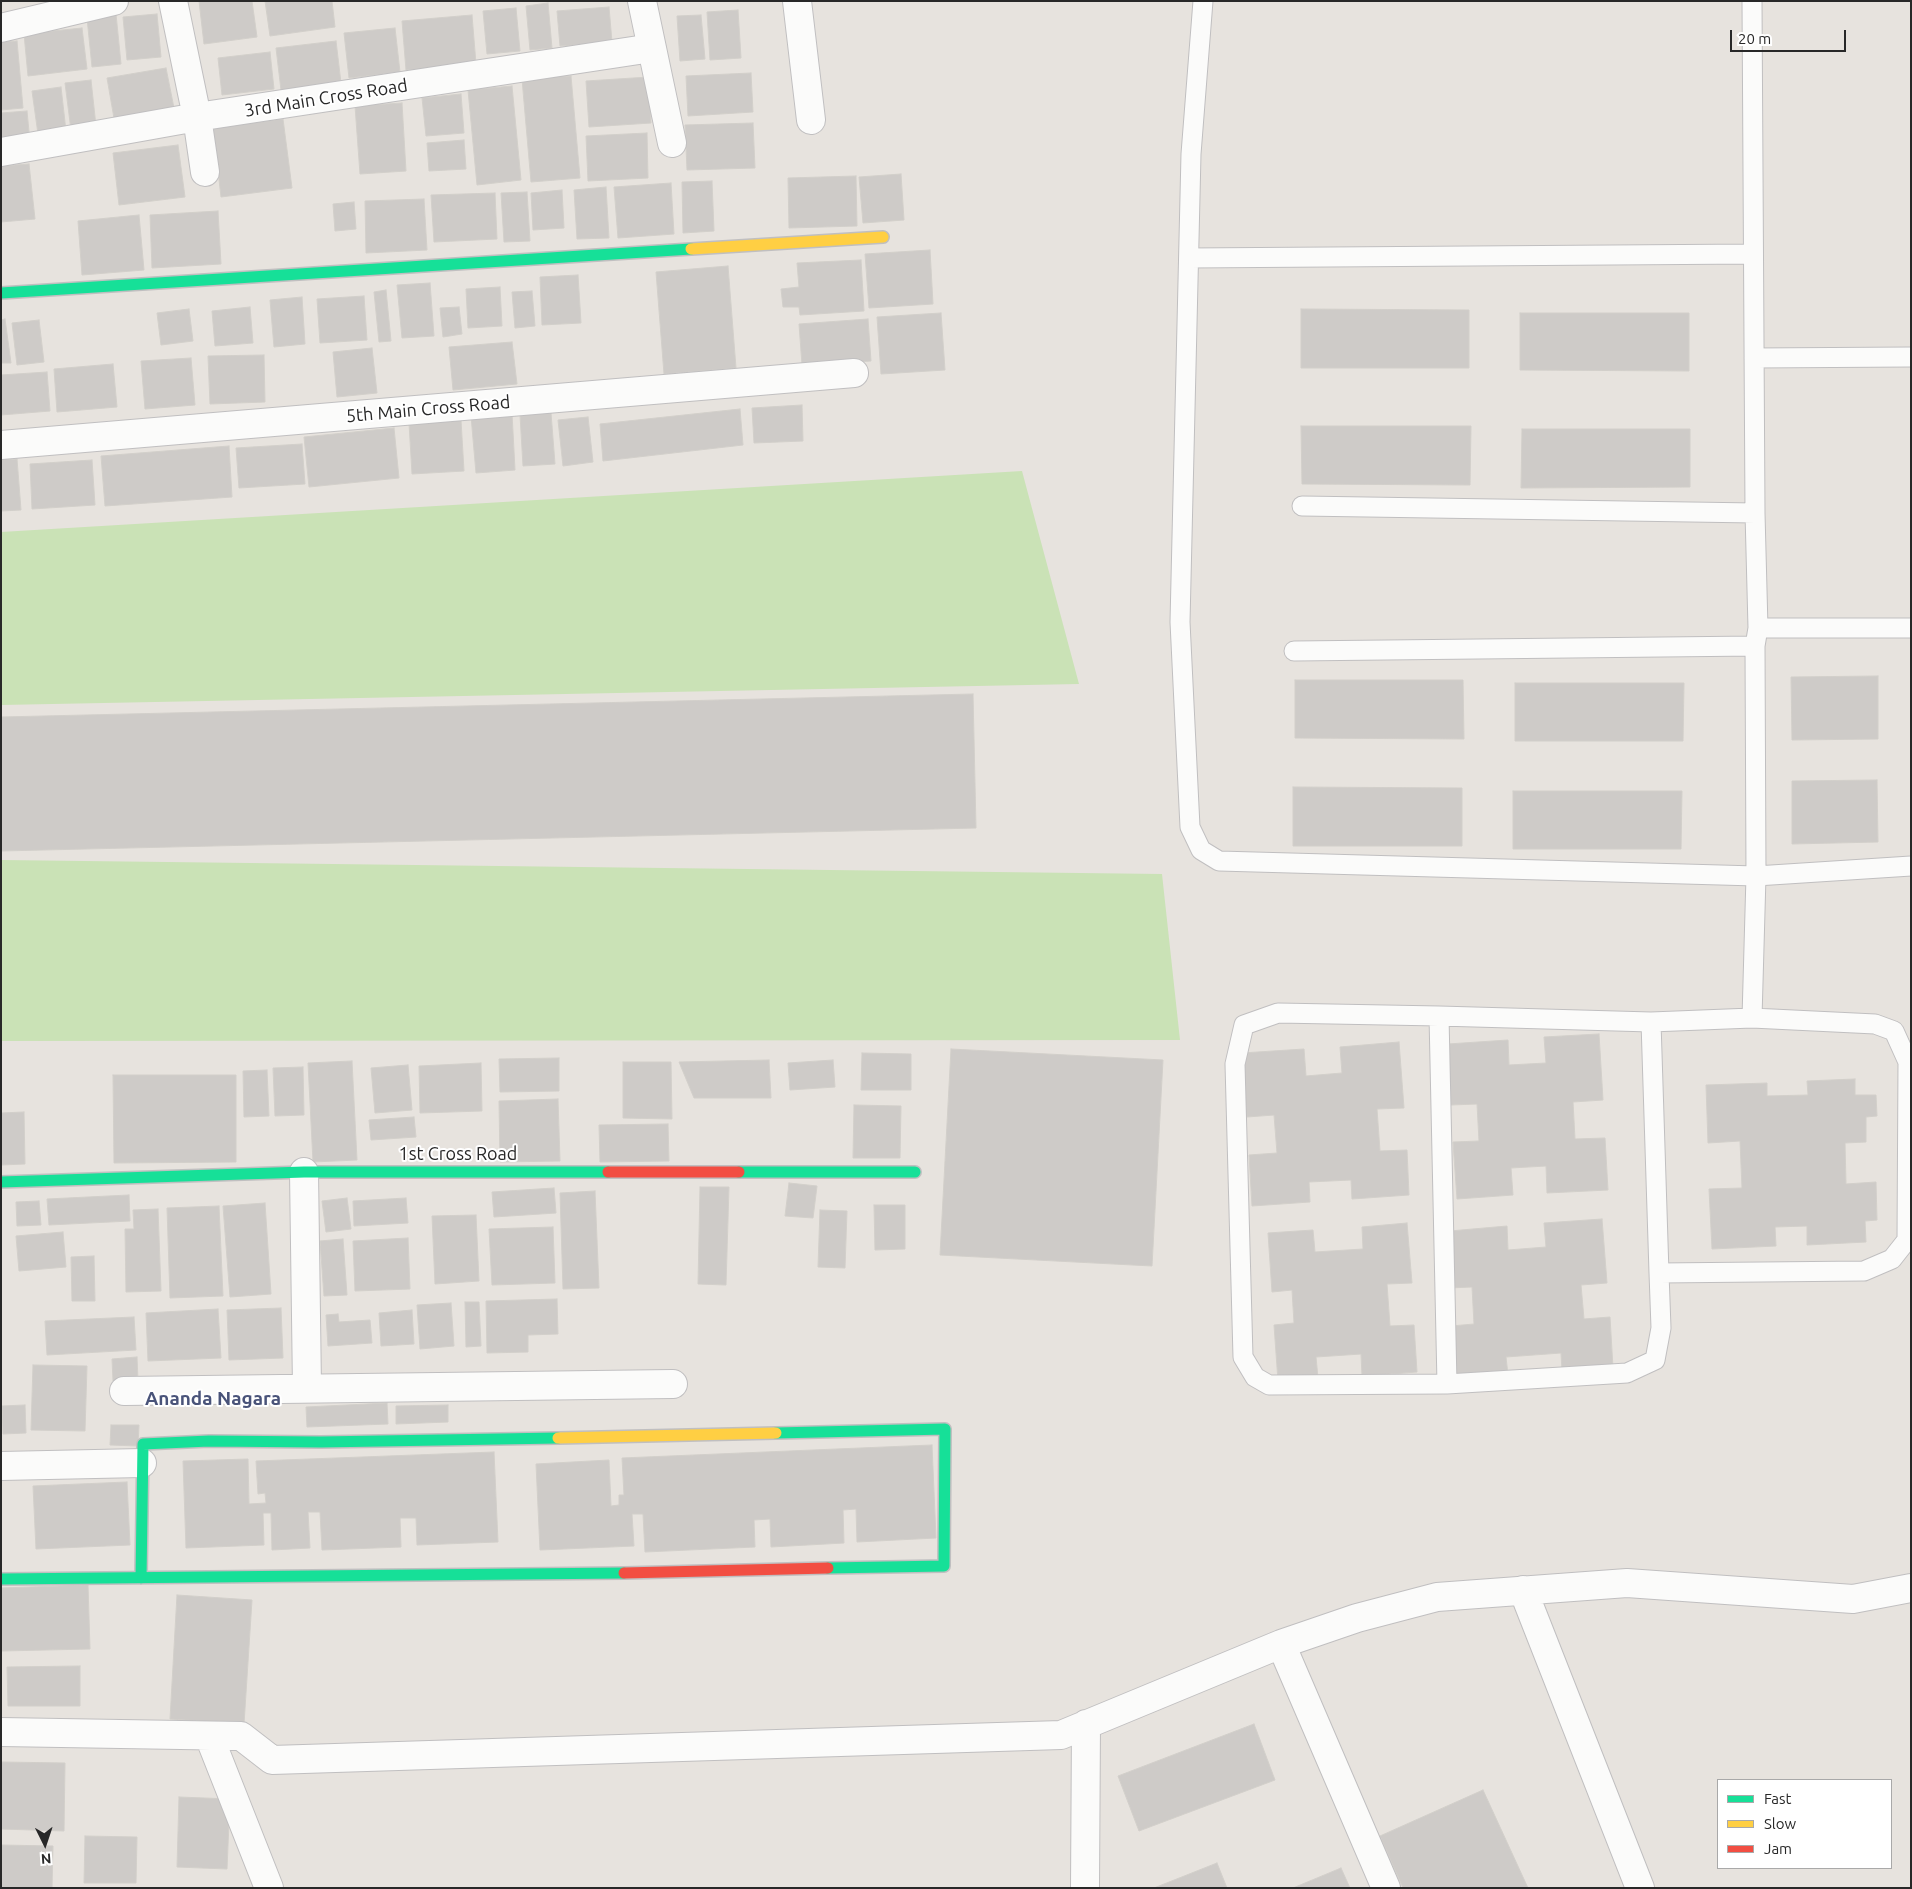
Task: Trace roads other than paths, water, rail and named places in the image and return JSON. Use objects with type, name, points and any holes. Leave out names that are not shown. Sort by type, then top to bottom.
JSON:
[{"type":"street","points":[[1,28],[114,1]]},
{"type":"street","points":[[173,1],[197,118],[205,172]]},
{"type":"street","points":[[642,1],[672,143]]},
{"type":"street","points":[[797,1],[811,120]]},
{"type":"street","name":"3rd Main Cross Road","points":[[1,152],[197,118],[652,48]]},
{"type":"street","points":[[1,293],[883,237]]},
{"type":"street","name":"5th Main Cross Road","points":[[1,445],[854,373]]},
{"type":"street","points":[[304,1172],[307,1388]]},
{"type":"street","name":"1st Cross Road","points":[[1,1182],[304,1172],[915,1172]]},
{"type":"street","points":[[124,1391],[673,1384]]},
{"type":"street","points":[[1,1579],[141,1578],[518,1574],[944,1566],[945,1429],[507,1439],[308,1442],[209,1441],[143,1444],[141,1578]]},
{"type":"street","points":[[1,1466],[142,1464]]},
{"type":"street","points":[[1,1732],[241,1736],[272,1760],[1061,1735],[1281,1644],[1357,1618],[1437,1596],[1627,1583],[1853,1598],[1911,1588]]},
{"type":"street","points":[[1523,1590],[1640,1888]]},
{"type":"street","points":[[1281,1644],[1386,1888]]},
{"type":"street","points":[[1085,1888],[1086,1724]]},
{"type":"street","points":[[209,1736],[269,1888]]},
{"type":"lane","points":[[1203,1],[1191,154],[1180,622],[1190,827],[1201,850],[1219,861],[1756,876],[1911,866]]},
{"type":"lane","points":[[1752,1],[1757,637],[1756,876],[1752,1018]]},
{"type":"lane","points":[[1189,258],[1753,254]]},
{"type":"lane","points":[[1754,358],[1911,358]]},
{"type":"lane","points":[[1302,506],[1755,513]]},
{"type":"lane","points":[[1294,651],[1757,637],[1911,628]]},
{"type":"lane","points":[[1651,1022],[1659,1272],[1661,1328],[1655,1360],[1627,1373],[1447,1384],[1269,1385],[1255,1377],[1243,1357],[1236,1064],[1244,1025],[1278,1013],[1651,1022],[1752,1018],[1875,1024],[1894,1031],[1908,1062],[1908,1240],[1892,1259],[1864,1271],[1659,1272]]},
{"type":"lane","points":[[1439,1016],[1447,1384]]},
{"type":"district","name":"Ananda Nagara","points":[[213,1399]]}]
